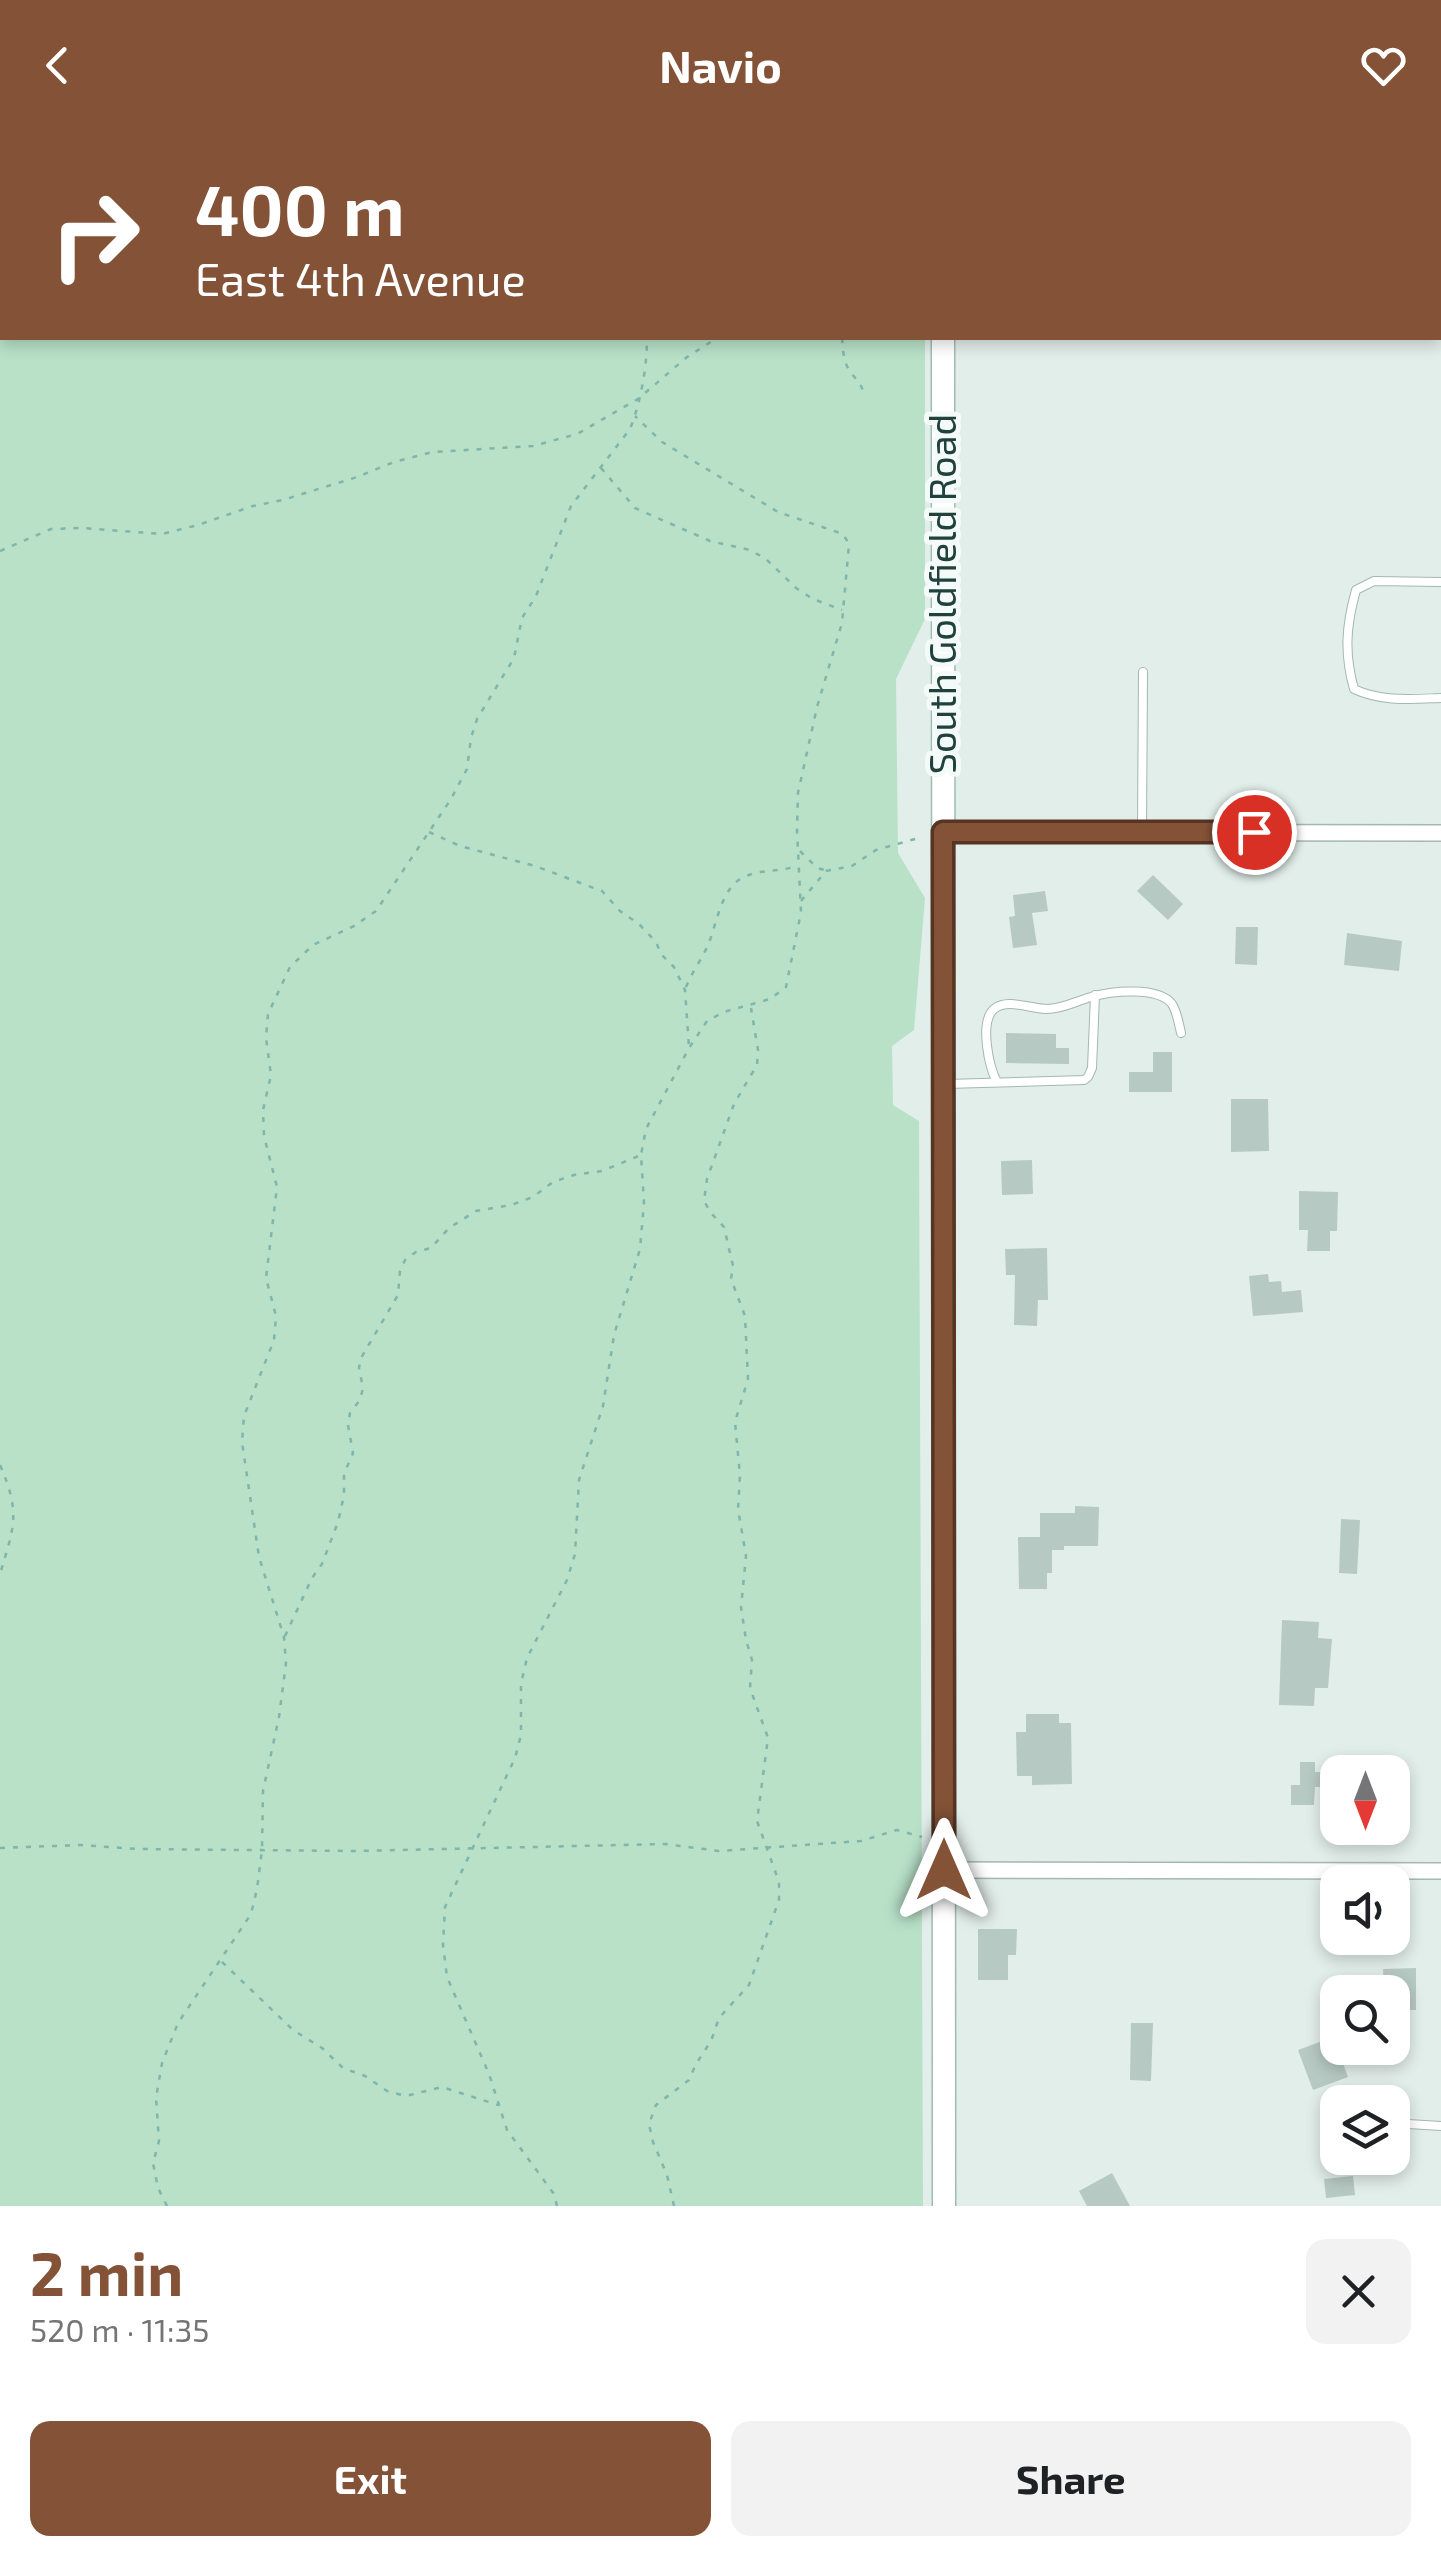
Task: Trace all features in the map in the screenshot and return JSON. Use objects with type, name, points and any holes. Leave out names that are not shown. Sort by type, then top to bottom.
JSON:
[{"type":"main road","name":"South Goldfield Road","points":[[942,340],[944,2206]]},
{"type":"street","points":[[943,832],[1441,833]]},
{"type":"street","points":[[944,1870],[1441,1871]]},
{"type":"lane","points":[[1441,582],[1374,581],[1356,590],[1349,616],[1346,661],[1354,689],[1368,696],[1404,700],[1441,698]]},
{"type":"lane","points":[[1142,672],[1142,832]]},
{"type":"lane","points":[[997,1082],[987,1048],[988,1019],[998,1006],[1046,1009],[1094,996],[1146,991],[1164,997],[1174,1007],[1181,1033]]},
{"type":"lane","points":[[943,1084],[1084,1080],[1092,1068],[1094,996]]},
{"type":"lane","points":[[1410,2125],[1441,2126]]},
{"type":"path","points":[[167,2206],[158,2188],[154,2163],[159,2141],[156,2098],[162,2062],[178,2024],[250,1914],[262,1850],[262,1790],[279,1717],[286,1663],[284,1637],[259,1557],[242,1442],[244,1416],[274,1340],[276,1316],[266,1278],[278,1188],[264,1136],[262,1110],[271,1075],[266,1038],[268,1014],[290,966],[313,944],[354,926],[376,911],[467,769],[477,720],[514,658],[522,618],[536,596],[571,506],[630,429],[647,358],[647,340]]},
{"type":"path","points":[[0,551],[52,529],[162,534],[433,452],[533,446],[577,434],[638,399],[686,358],[715,340]]},
{"type":"path","points":[[842,340],[844,359],[863,390]]},
{"type":"path","points":[[557,2206],[554,2194],[507,2130],[489,2074],[447,1977],[445,1907],[515,1758],[521,1736],[521,1684],[527,1658],[567,1580],[574,1554],[579,1480],[604,1406],[614,1335],[640,1249],[644,1204],[641,1155],[646,1129],[707,1021],[724,1012],[770,1000],[786,987],[801,912],[798,793],[817,707],[842,623],[849,544],[842,534],[778,512],[662,442],[635,416]]},
{"type":"path","points":[[600,468],[634,508],[710,541],[750,550],[766,559],[796,588],[843,611]]},
{"type":"path","points":[[429,832],[460,846],[534,866],[602,892],[639,924],[674,967],[685,990],[689,1048]]},
{"type":"path","points":[[798,850],[817,868],[826,870],[852,866],[876,850],[943,832]]},
{"type":"path","points":[[685,990],[706,949],[728,890],[740,878],[799,865]]},
{"type":"path","points":[[801,902],[826,870]]},
{"type":"path","points":[[674,2206],[668,2175],[653,2142],[650,2124],[656,2105],[689,2080],[711,2042],[719,2018],[750,1985],[780,1900],[779,1882],[757,1821],[768,1738],[750,1688],[752,1660],[741,1607],[746,1556],[738,1508],[740,1476],[735,1422],[748,1379],[745,1316],[731,1279],[733,1266],[724,1228],[704,1201],[734,1104],[757,1065],[751,1006]]},
{"type":"path","points":[[284,1637],[322,1564],[338,1522],[344,1474],[353,1454],[350,1413],[363,1388],[361,1358],[398,1295],[405,1260],[432,1248],[449,1228],[476,1212],[511,1205],[553,1182],[602,1172],[641,1155]]},
{"type":"path","points":[[0,1466],[16,1523],[0,1574]]},
{"type":"path","points":[[0,1848],[80,1845],[137,1849],[472,1849],[665,1844],[718,1851],[862,1841],[897,1830],[920,1837],[944,1837]]},
{"type":"path","points":[[220,1960],[294,2030],[344,2068],[387,2091],[406,2096],[442,2087],[499,2105]]},
{"type":"green space","points":[[0,340],[925,340],[925,619],[896,679],[898,853],[925,898],[914,1030],[892,1046],[893,1105],[919,1121],[923,2206],[0,2206]]},
{"type":"building","points":[[1153,875],[1183,904],[1168,920],[1137,891]]},
{"type":"building","points":[[1045,891],[1048,911],[1032,913],[1037,945],[1013,948],[1009,917],[1015,916],[1013,895]]},
{"type":"building","points":[[1236,927],[1258,927],[1257,965],[1235,964]]},
{"type":"building","points":[[1347,933],[1402,941],[1399,971],[1344,965]]},
{"type":"building","points":[[1006,1033],[1056,1034],[1056,1048],[1069,1048],[1069,1064],[1006,1063]]},
{"type":"building","points":[[1153,1052],[1172,1052],[1172,1092],[1129,1092],[1129,1072],[1153,1072]]},
{"type":"building","points":[[1231,1099],[1268,1099],[1269,1151],[1231,1152]]},
{"type":"building","points":[[1032,1160],[1033,1194],[1002,1195],[1001,1161]]},
{"type":"building","points":[[1299,1191],[1338,1192],[1337,1231],[1330,1231],[1330,1251],[1307,1251],[1308,1230],[1299,1230]]},
{"type":"building","points":[[1047,1248],[1048,1300],[1038,1300],[1037,1326],[1014,1325],[1015,1275],[1006,1275],[1005,1249]]},
{"type":"building","points":[[1268,1274],[1269,1282],[1281,1281],[1282,1292],[1301,1290],[1303,1312],[1253,1316],[1249,1276]]},
{"type":"building","points":[[1075,1506],[1099,1507],[1098,1546],[1052,1550],[1047,1589],[1019,1589],[1018,1537],[1040,1537],[1040,1513],[1075,1513]]},
{"type":"building","points":[[1341,1519],[1360,1520],[1357,1574],[1339,1573]]},
{"type":"building","points":[[1282,1620],[1319,1622],[1318,1638],[1332,1639],[1328,1688],[1315,1688],[1314,1706],[1279,1705]]},
{"type":"building","points":[[1026,1714],[1059,1714],[1059,1723],[1071,1723],[1072,1784],[1032,1785],[1032,1776],[1017,1776],[1016,1732],[1026,1732]]},
{"type":"building","points":[[1300,1762],[1315,1762],[1320,1787],[1315,1787],[1314,1805],[1291,1805],[1291,1785],[1300,1785]]},
{"type":"building","points":[[978,1929],[1017,1929],[1016,1955],[1008,1955],[1008,1980],[978,1980]]},
{"type":"building","points":[[1416,1968],[1416,2010],[1410,2010],[1410,1975],[1383,1975],[1383,1969]]},
{"type":"building","points":[[1131,2023],[1153,2023],[1151,2081],[1130,2080]]},
{"type":"building","points":[[1320,2042],[1320,2065],[1344,2065],[1348,2077],[1313,2090],[1298,2050]]},
{"type":"building","points":[[1112,2173],[1130,2206],[1087,2206],[1079,2191]]},
{"type":"building","points":[[1353,2176],[1355,2195],[1326,2198],[1324,2179]]},
{"type":"route","points":[[944,1870],[943,832],[1254,832]]}]
